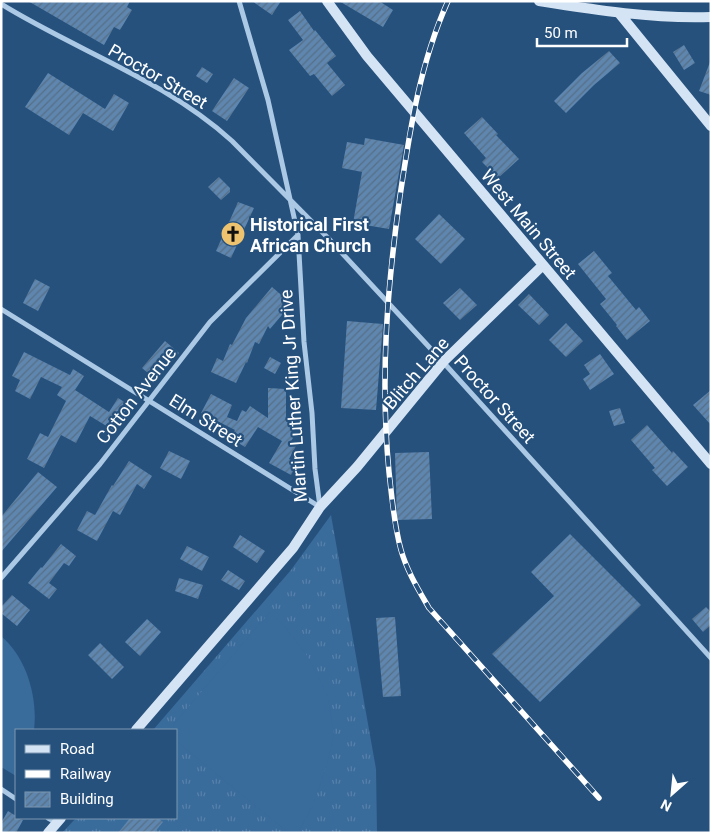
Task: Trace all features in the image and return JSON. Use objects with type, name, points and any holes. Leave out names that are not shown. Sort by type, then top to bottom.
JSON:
[{"type":"street","name":"Martin Luther King Jr Drive","points":[[137,729],[293,548],[320,507],[304,342],[298,235],[268,100],[238,1]]},
{"type":"street","name":"West Main Street","points":[[327,1],[368,56],[711,464]]},
{"type":"street","points":[[539,1],[618,13],[683,18],[711,17]]},
{"type":"street","name":"Proctor Street","points":[[1,4],[177,99],[218,128],[291,200],[443,362],[711,658]]},
{"type":"street","points":[[618,13],[711,126]]},
{"type":"street","name":"Cotton Avenue","points":[[1,578],[100,464],[210,322],[298,235]]},
{"type":"street","name":"Blitch Lane","points":[[320,507],[357,468],[443,362],[543,265]]},
{"type":"street","name":"Elm Street","points":[[1,309],[320,507]]},
{"type":"street","points":[[1,789],[15,797]]},
{"type":"street","points":[[48,833],[55,820]]},
{"type":"green space","points":[[331,515],[376,769],[377,833],[62,833],[75,819],[178,819],[178,729],[154,729],[291,570]]},
{"type":"green space","points":[[270,612],[286,628],[308,657],[328,697],[334,734],[327,764],[313,805],[298,833],[289,833],[178,743],[178,729],[174,729],[173,725]]},
{"type":"green space","points":[[1,636],[18,655],[29,679],[35,718],[34,729],[15,729],[15,775],[1,767]]},
{"type":"building","points":[[28,1],[130,1],[127,7],[132,10],[120,30],[114,27],[104,45]]},
{"type":"building","points":[[252,1],[281,1],[272,15]]},
{"type":"building","points":[[339,1],[379,1],[393,10],[383,27]]},
{"type":"building","points":[[300,11],[314,31],[336,56],[327,63],[345,85],[332,96],[314,74],[310,76],[289,50],[303,40],[288,20]]},
{"type":"building","points":[[684,45],[695,63],[684,70],[673,52]]},
{"type":"building","points":[[609,51],[620,63],[594,85],[566,113],[554,101],[582,73]]},
{"type":"building","points":[[711,62],[711,95],[699,91]]},
{"type":"building","points":[[202,67],[213,74],[207,83],[196,76]]},
{"type":"building","points":[[48,73],[105,109],[114,94],[129,103],[113,131],[83,113],[69,135],[25,107]]},
{"type":"building","points":[[234,78],[249,88],[227,121],[212,111]]},
{"type":"building","points":[[482,117],[519,159],[498,178],[482,162],[486,158],[464,133]]},
{"type":"building","points":[[365,138],[404,145],[389,229],[353,223],[362,172],[342,168],[347,142],[364,145]]},
{"type":"building","points":[[219,177],[230,188],[230,192],[221,200],[208,187]]},
{"type":"building","points":[[238,202],[254,208],[231,258],[216,251]]},
{"type":"building","points":[[439,214],[465,239],[441,264],[415,239]]},
{"type":"building","points":[[594,251],[612,273],[608,276],[636,310],[639,307],[650,321],[627,340],[600,304],[606,299],[578,264]]},
{"type":"building","points":[[35,279],[50,287],[38,311],[23,303]]},
{"type":"building","points":[[272,287],[286,299],[282,304],[287,309],[270,329],[268,326],[259,344],[255,342],[247,363],[236,383],[211,372],[217,358],[223,361],[230,344],[232,345],[246,318]]},
{"type":"building","points":[[460,288],[477,305],[460,320],[443,303]]},
{"type":"building","points":[[529,294],[549,315],[539,325],[518,305]]},
{"type":"building","points":[[347,321],[383,324],[376,410],[341,408]]},
{"type":"building","points":[[566,323],[583,341],[566,357],[549,340]]},
{"type":"building","points":[[165,341],[179,353],[156,380],[142,368]]},
{"type":"building","points":[[24,352],[70,375],[73,369],[84,376],[75,390],[109,412],[118,398],[129,405],[113,430],[90,416],[76,443],[61,435],[44,468],[27,459],[40,433],[48,437],[66,401],[57,395],[62,387],[41,377],[30,399],[15,391],[20,380],[12,376]]},
{"type":"building","points":[[600,354],[614,374],[590,390],[583,379],[590,374],[584,365]]},
{"type":"building","points":[[270,357],[281,363],[275,374],[264,368]]},
{"type":"building","points":[[268,388],[286,389],[286,417],[300,426],[290,443],[296,446],[289,459],[297,463],[291,475],[269,463],[282,441],[258,427],[245,447],[230,438],[235,430],[201,413],[211,394],[232,405],[227,417],[237,421],[242,410],[246,412],[250,406],[268,418]]},
{"type":"building","points":[[711,390],[711,425],[693,405]]},
{"type":"building","points":[[620,408],[625,423],[614,426],[609,411]]},
{"type":"building","points":[[647,425],[672,453],[673,451],[688,467],[667,486],[652,470],[655,468],[631,440]]},
{"type":"building","points":[[169,451],[190,461],[181,479],[160,468]]},
{"type":"building","points":[[429,452],[432,519],[397,520],[395,453]]},
{"type":"building","points":[[129,461],[152,476],[144,489],[137,484],[120,515],[113,511],[97,541],[77,530],[87,511],[95,515],[112,485]]},
{"type":"building","points":[[38,472],[57,487],[1,552],[1,517]]},
{"type":"building","points":[[570,534],[641,605],[540,702],[492,654],[554,596],[531,572]]},
{"type":"building","points":[[240,535],[265,551],[257,563],[233,547]]},
{"type":"building","points":[[61,544],[76,556],[69,566],[64,563],[49,583],[57,589],[49,599],[28,583]]},
{"type":"building","points":[[187,546],[209,557],[202,571],[180,559]]},
{"type":"building","points":[[228,570],[245,581],[239,590],[221,580]]},
{"type":"building","points":[[179,578],[203,585],[198,599],[175,591]]},
{"type":"building","points":[[12,595],[30,610],[17,626],[1,613],[1,607]]},
{"type":"building","points":[[706,607],[711,612],[711,625],[703,632],[692,619]]},
{"type":"building","points":[[395,617],[401,696],[383,697],[376,618]]},
{"type":"building","points":[[147,619],[161,632],[140,656],[125,642]]},
{"type":"building","points":[[100,643],[124,667],[112,679],[88,655]]},
{"type":"building","points":[[8,811],[15,815],[15,819],[23,820],[16,833],[1,833],[1,823]]},
{"type":"building","points":[[129,819],[159,819],[163,822],[154,833],[118,833]]},
{"type":"railway","points":[[448,1],[430,48],[412,121],[395,231],[388,299],[385,368],[386,437],[397,531],[406,565],[429,608],[599,798]]},
{"type":"place","name":"Historical First African Church","points":[[233,234]]}]
